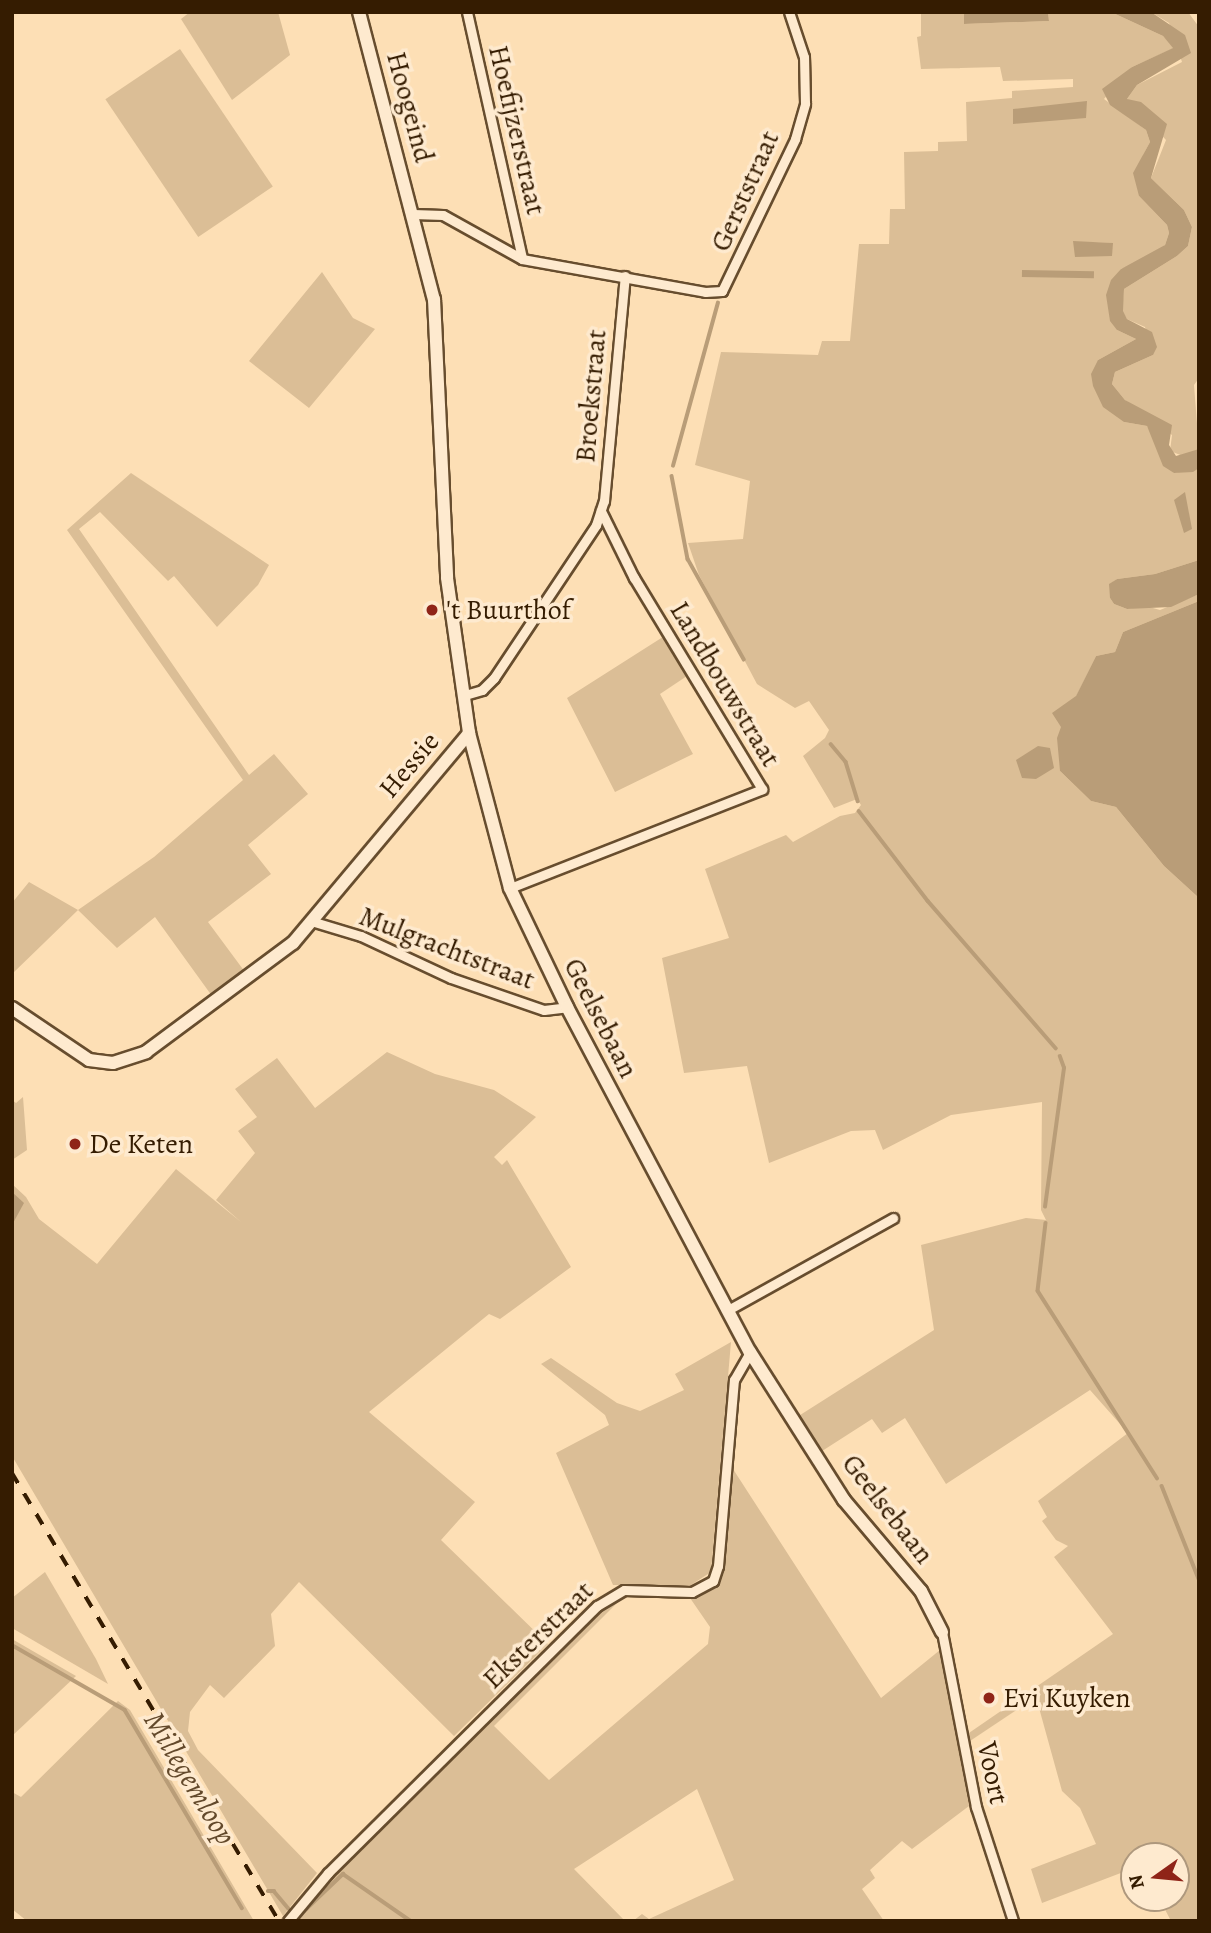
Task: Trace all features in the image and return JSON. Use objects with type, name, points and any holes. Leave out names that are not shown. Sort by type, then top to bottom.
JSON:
[{"type":"street","name":"Hoogeind","points":[[359,12],[413,214]]},
{"type":"street","name":"Hoefijzerstraat","points":[[467,12],[522,259]]},
{"type":"street","name":"Gerststraat","points":[[625,276],[705,292],[722,291],[729,283],[795,139],[805,103],[804,57],[789,12]]},
{"type":"street","points":[[413,214],[443,215],[522,259],[625,276]]},
{"type":"street","name":"Hessie","points":[[12,1008],[89,1060],[113,1063],[135,1057],[293,943],[469,733],[447,578],[437,319],[413,214]]},
{"type":"street","name":"Broekstraat","points":[[465,695],[482,690],[494,678],[588,541],[601,510],[625,276]]},
{"type":"street","name":"Landbouwstraat","points":[[510,888],[762,789],[634,578],[601,510]]},
{"type":"street","name":"Geelsebaan","points":[[469,733],[510,888],[567,1007],[750,1352],[844,1500],[921,1591],[942,1632]]},
{"type":"street","name":"Mulgrachtstraat","points":[[312,921],[361,936],[451,978],[517,1001],[551,1011],[567,1007]]},
{"type":"street","points":[[728,1310],[893,1218]]},
{"type":"street","name":"Eksterstraat","points":[[288,1921],[328,1873],[597,1606],[624,1590],[692,1592],[713,1581],[718,1566],[734,1380],[750,1352]]},
{"type":"street","name":"Voort","points":[[942,1632],[976,1807],[1013,1921]]},
{"type":"shaded area","points":[[190,12],[278,12],[290,55],[232,100],[181,19]]},
{"type":"shaded area","points":[[921,12],[964,12],[965,24],[1049,21],[1048,12],[1111,12],[1163,36],[1174,48],[1132,67],[1104,99],[1146,130],[1150,142],[1143,155],[1139,196],[1167,225],[1169,233],[1165,245],[1150,257],[1121,269],[1117,330],[1136,339],[1098,360],[1124,422],[1147,426],[1174,473],[1199,468],[1199,560],[1155,574],[1117,579],[1110,584],[1110,598],[1114,604],[1127,609],[1146,606],[1160,610],[1199,594],[1199,601],[1123,632],[1115,652],[1096,656],[1061,727],[1060,771],[1091,801],[1116,807],[1164,866],[1199,898],[1199,1921],[1171,1921],[1166,1912],[1190,1912],[1190,1842],[1120,1842],[1120,1873],[1042,1903],[1031,1869],[1096,1844],[1080,1808],[1062,1791],[1036,1697],[967,1743],[966,1735],[1113,1634],[1054,1557],[1068,1546],[1056,1540],[1042,1521],[1047,1517],[1038,1501],[1128,1433],[1090,1390],[946,1484],[905,1418],[882,1433],[872,1419],[819,1453],[797,1417],[934,1330],[921,1245],[1026,1218],[1046,1220],[1041,1210],[1042,1102],[951,1115],[883,1150],[875,1130],[851,1131],[769,1163],[747,1066],[684,1073],[662,958],[729,938],[705,869],[786,835],[793,842],[840,816],[855,813],[861,805],[857,799],[834,808],[803,756],[825,738],[829,730],[809,701],[795,708],[757,684],[699,575],[688,543],[743,539],[750,481],[695,465],[721,352],[818,355],[822,341],[850,341],[859,244],[889,244],[890,209],[905,209],[904,152],[938,151],[938,142],[967,141],[966,102],[1012,98],[1012,91],[1073,87],[1073,79],[1003,81],[1000,67],[921,69],[917,37],[921,36]],"holes":[[[1074,242],[1112,243],[1112,255]]]},
{"type":"shaded area","points":[[964,12],[1048,12],[1049,21],[964,24]]},
{"type":"shaded area","points":[[1111,12],[1151,12],[1185,35],[1191,53],[1137,85],[1127,99],[1141,102],[1167,124],[1151,178],[1184,210],[1192,227],[1188,246],[1177,256],[1124,289],[1123,311],[1127,319],[1152,332],[1157,347],[1153,355],[1115,372],[1112,384],[1125,400],[1172,425],[1169,445],[1176,456],[1199,449],[1199,468],[1193,472],[1174,473],[1163,466],[1147,426],[1124,422],[1103,407],[1093,386],[1091,374],[1098,360],[1136,339],[1117,330],[1110,321],[1106,295],[1111,280],[1121,269],[1165,245],[1169,233],[1167,225],[1139,196],[1133,173],[1150,142],[1146,130],[1110,105],[1102,89],[1132,67],[1173,48],[1163,36]]},
{"type":"shaded area","points":[[1151,12],[1188,12],[1199,27],[1199,378],[1194,385],[1199,449],[1183,456],[1170,451],[1172,435],[1125,400],[1112,384],[1115,372],[1153,355],[1145,327],[1127,319],[1122,311],[1124,289],[1177,256],[1188,246],[1192,227],[1184,210],[1151,178],[1166,140],[1127,99],[1137,85],[1182,62],[1169,23]]},
{"type":"shaded area","points":[[180,49],[273,187],[198,237],[105,99]]},
{"type":"shaded area","points":[[1087,101],[1086,118],[1013,124],[1013,109]]},
{"type":"shaded area","points":[[1073,241],[1113,243],[1112,256],[1075,257]]},
{"type":"shaded area","points":[[1022,270],[1094,271],[1094,278],[1022,277]]},
{"type":"shaded area","points":[[322,272],[353,318],[375,329],[309,408],[249,361]]},
{"type":"shaded area","points":[[131,473],[269,565],[258,585],[217,627],[174,576],[168,581],[100,512],[79,529],[249,775],[274,754],[308,794],[248,845],[271,874],[208,922],[245,972],[212,996],[155,917],[117,948],[78,910],[154,857],[243,780],[67,530]]},
{"type":"shaded area","points":[[1185,492],[1192,529],[1184,533],[1174,500]]},
{"type":"shaded area","points":[[1199,560],[1199,594],[1171,607],[1127,609],[1114,604],[1110,598],[1109,584],[1117,579],[1155,574]]},
{"type":"shaded area","points":[[1199,601],[1199,898],[1164,866],[1116,807],[1091,801],[1060,771],[1057,738],[1061,727],[1052,713],[1076,696],[1096,656],[1115,652],[1123,632]]},
{"type":"shaded area","points":[[666,635],[690,674],[660,694],[693,754],[615,792],[567,698]]},
{"type":"shaded area","points":[[1038,746],[1050,748],[1054,768],[1036,779],[1022,778],[1016,760]]},
{"type":"shaded area","points":[[29,882],[78,910],[12,974],[12,903]]},
{"type":"shaded area","points":[[387,1052],[435,1074],[494,1090],[536,1117],[494,1157],[502,1165],[507,1160],[571,1267],[500,1319],[489,1314],[369,1412],[475,1502],[441,1540],[548,1644],[454,1736],[299,1582],[271,1614],[275,1646],[224,1698],[210,1685],[190,1712],[188,1731],[198,1750],[317,1873],[283,1916],[12,1456],[12,1184],[26,1197],[39,1219],[97,1264],[176,1169],[241,1222],[216,1200],[255,1153],[238,1131],[257,1117],[235,1089],[277,1058],[315,1108]]},
{"type":"shaded area","points":[[23,1097],[27,1150],[12,1160],[12,1100],[16,1103]]},
{"type":"shaded area","points":[[12,1192],[24,1203],[12,1225]]},
{"type":"shaded area","points":[[731,1342],[711,1572],[691,1585],[613,1585],[556,1453],[609,1425],[605,1415],[541,1364],[551,1358],[617,1403],[640,1411],[684,1390],[675,1374]]},
{"type":"shaded area","points":[[733,1469],[881,1698],[940,1650],[969,1806],[912,1849],[902,1841],[870,1870],[875,1878],[862,1889],[884,1921],[633,1921],[642,1914],[649,1919],[734,1880],[697,1789],[574,1869],[625,1921],[297,1921],[357,1852],[600,1610],[619,1596],[622,1598],[494,1726],[549,1780],[708,1644],[710,1627],[690,1598],[720,1584]]},
{"type":"shaded area","points":[[45,1572],[108,1684],[12,1628],[12,1598]]},
{"type":"shaded area","points":[[12,1639],[76,1676],[12,1736]]},
{"type":"shaded area","points":[[118,1701],[130,1710],[254,1921],[27,1921],[12,1909],[12,1792],[21,1797]]},
{"type":"waterway","points":[[673,466],[718,303]]},
{"type":"waterway","points":[[672,476],[688,559],[744,659]]},
{"type":"waterway","points":[[831,744],[846,762],[858,801]]},
{"type":"waterway","points":[[859,811],[928,901],[1056,1048]]},
{"type":"waterway","points":[[1045,1207],[1064,1068],[1060,1057]]},
{"type":"waterway","points":[[1046,1223],[1038,1291],[1157,1478]]},
{"type":"waterway","points":[[1162,1486],[1199,1579]]},
{"type":"waterway","name":"Millegemloop","points":[[12,1645],[125,1710],[242,1908]]},
{"type":"waterway","name":"Millegemloop","points":[[299,1916],[343,1874],[411,1921]]},
{"type":"waterway","name":"Millegemloop","points":[[268,1891],[274,1891],[289,1909]]},
{"type":"railway","points":[[12,1473],[279,1921]]},
{"type":"place","name":"'t Buurthof","points":[[432,610]]},
{"type":"place","name":"De Keten","points":[[75,1144]]},
{"type":"place","name":"Evi Kuyken","points":[[989,1698]]}]
